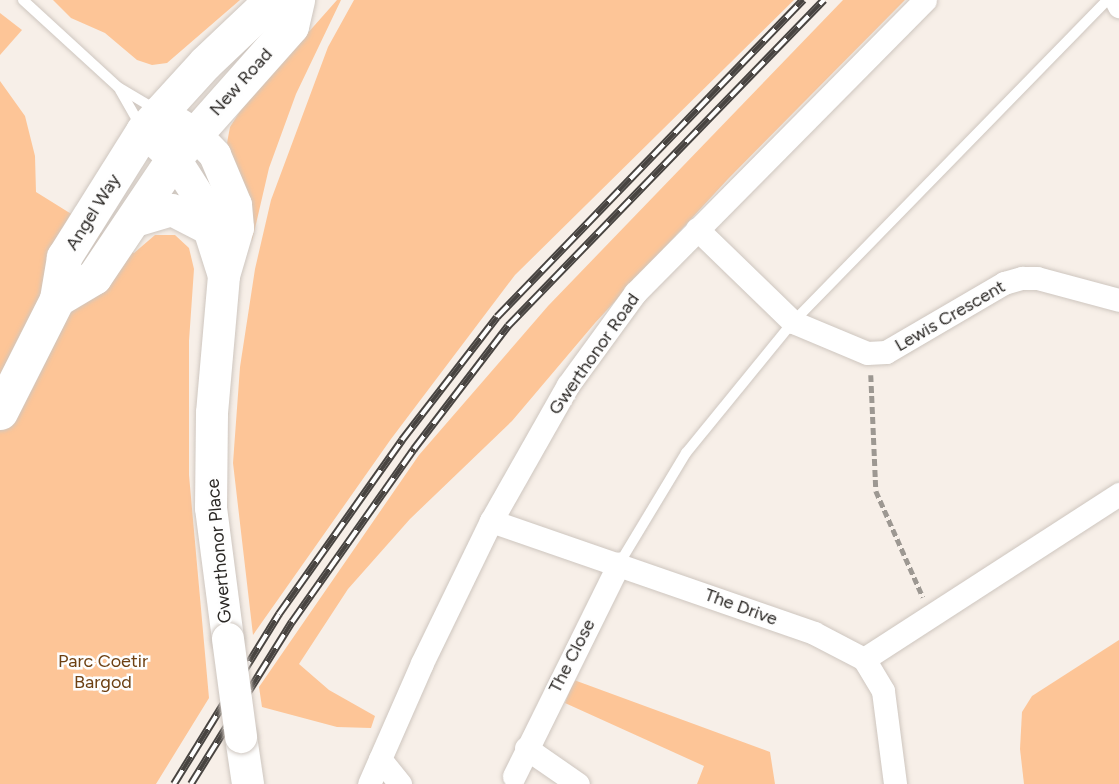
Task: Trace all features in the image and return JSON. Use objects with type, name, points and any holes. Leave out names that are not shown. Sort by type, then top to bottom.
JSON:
[{"type":"main road","name":"New Road","points":[[151,121],[263,8],[286,0]]},
{"type":"main road","name":"New Road","points":[[184,146],[291,26],[297,0]]},
{"type":"main road","name":"Angel Way","points":[[0,412],[57,299],[64,257],[151,121]]},
{"type":"main road","name":"Angel Way","points":[[57,299],[94,277],[184,146]]},
{"type":"street","name":"Gwerthonor Road","points":[[369,784],[491,520],[568,385],[635,293],[925,0]]},
{"type":"street","points":[[1116,0],[1119,6]]},
{"type":"street","points":[[151,121],[184,146]]},
{"type":"street","name":"Gwerthonor Place","points":[[184,146],[210,214],[209,229],[224,276]]},
{"type":"street","name":"Gwerthonor Place","points":[[184,146],[215,155],[236,205],[238,228],[224,276],[212,413],[211,508],[248,784]]},
{"type":"street","points":[[132,222],[172,210],[209,229]]},
{"type":"street","points":[[697,229],[793,322],[867,354]]},
{"type":"street","name":"Lewis Crescent","points":[[867,354],[886,352],[1004,283],[1022,278],[1037,278],[1119,300]]},
{"type":"street","points":[[895,784],[883,691],[864,659],[1119,494]]},
{"type":"street","name":"The Drive","points":[[491,520],[814,633],[864,659]]},
{"type":"street","name":"The Close","points":[[514,776],[619,564]]},
{"type":"street","points":[[526,748],[578,784]]},
{"type":"street","points":[[380,759],[400,784]]},
{"type":"lane","points":[[23,0],[151,121]]},
{"type":"lane","points":[[619,564],[686,453],[793,322],[1107,0]]},
{"type":"lane","points":[[118,88],[151,121]]},
{"type":"path","points":[[867,354],[872,378],[876,491],[931,614]]},
{"type":"green space","points":[[53,0],[240,0],[167,63],[152,65],[137,60],[105,33],[71,18]]},
{"type":"green space","points":[[337,0],[341,0],[296,94],[269,168],[252,241],[245,193],[227,143],[230,127],[244,105]]},
{"type":"green space","points":[[354,0],[794,0],[515,275],[391,439],[253,635],[233,463],[240,367],[255,269],[271,200],[328,47]]},
{"type":"green space","points":[[843,0],[905,0],[728,179],[595,323],[512,421],[410,519],[348,589],[299,664],[329,690],[375,716],[371,728],[337,727],[262,707],[259,687],[419,455],[548,306]]},
{"type":"green space","points":[[0,13],[22,30],[0,55]]},
{"type":"green space","name":"Parc Coetir Bargod","points":[[0,81],[25,116],[35,156],[36,192],[134,253],[155,235],[175,235],[189,248],[194,269],[189,341],[189,475],[209,698],[156,784],[0,784]]},
{"type":"green space","points":[[1119,640],[1119,784],[1024,784],[1020,749],[1022,712],[1032,696]]},
{"type":"green space","points":[[574,680],[770,752],[775,784],[697,784],[704,766],[565,703]]},
{"type":"railway","points":[[174,784],[279,614],[402,440],[497,317],[803,0]]},
{"type":"railway","points":[[191,784],[292,622],[414,449],[508,326],[824,0]]}]
